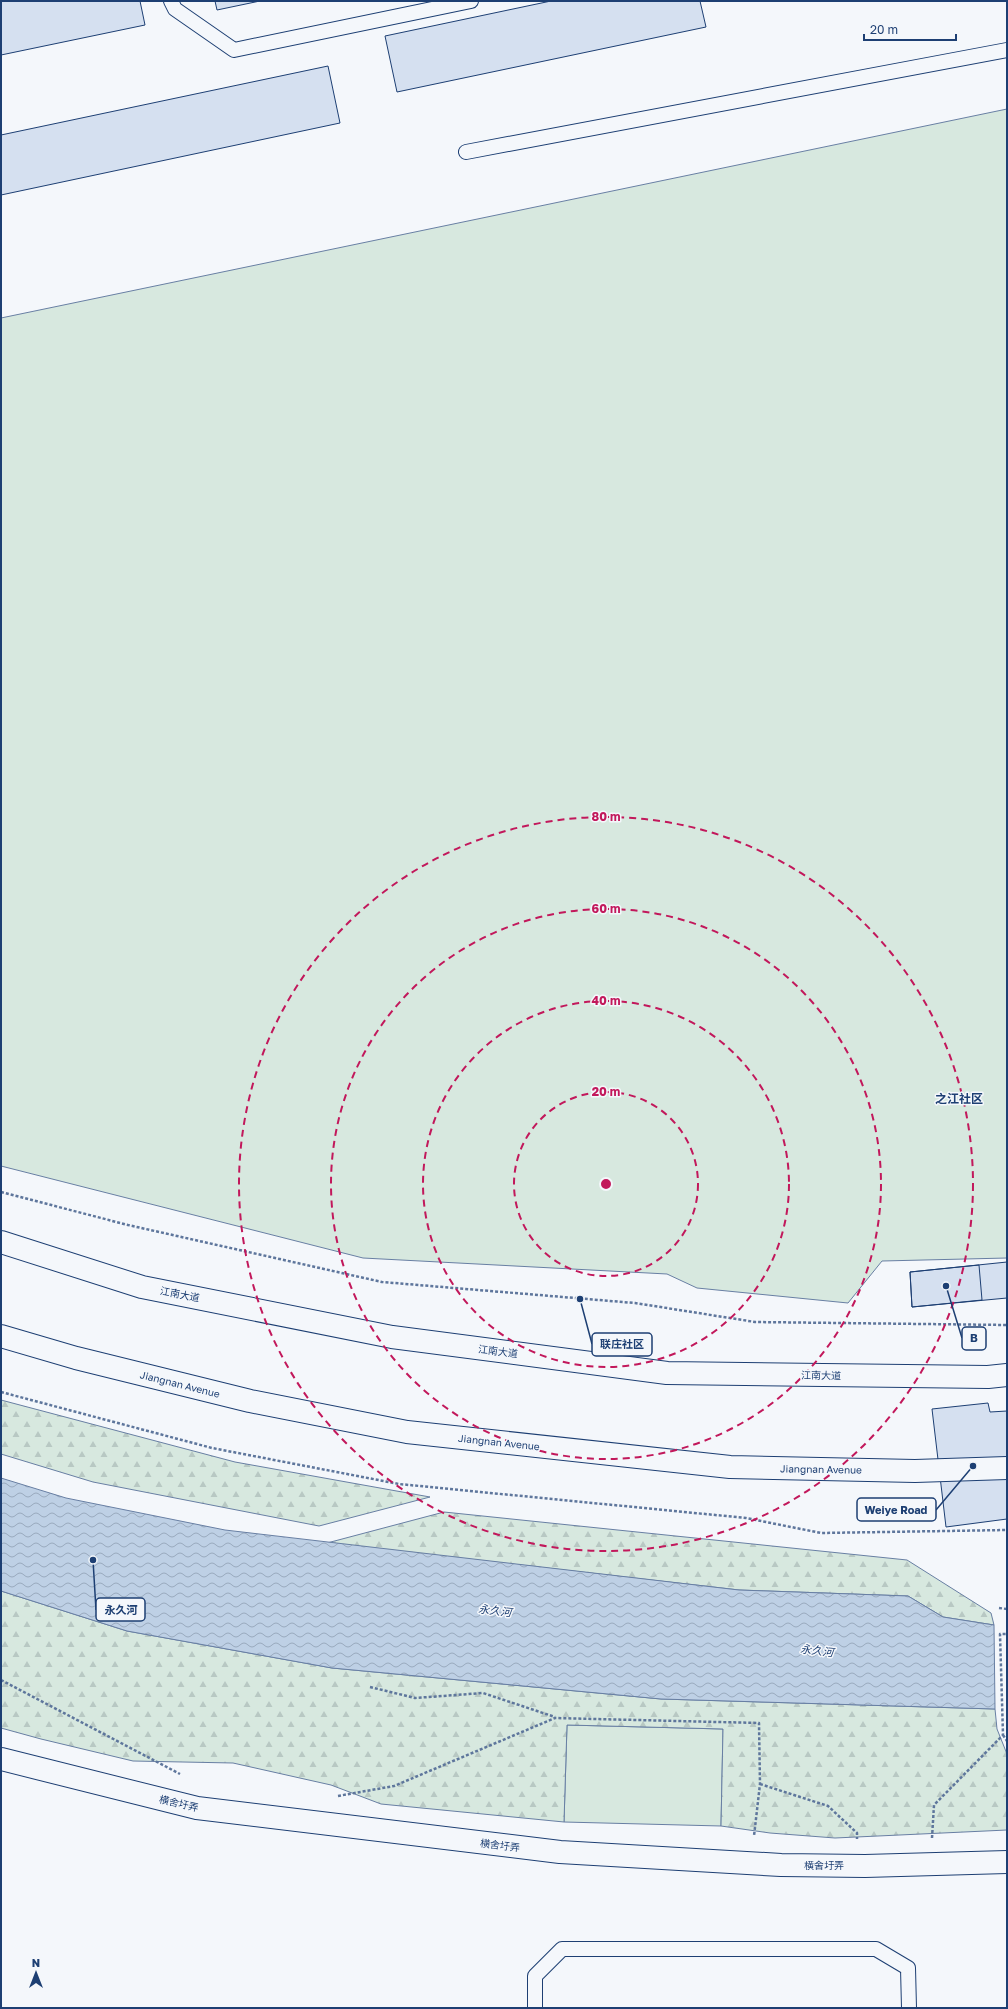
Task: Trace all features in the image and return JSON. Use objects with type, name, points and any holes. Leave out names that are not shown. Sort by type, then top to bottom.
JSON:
[{"type":"main road","name":"江南大道","points":[[1,1242],[142,1287],[392,1337],[667,1373],[988,1377],[1007,1375]]},
{"type":"main road","name":"Jiangnan Avenue","points":[[1,1336],[76,1358],[250,1401],[407,1432],[730,1467],[916,1471],[1007,1468]]},
{"type":"main road","name":"横舍圩弄","points":[[1,1759],[197,1808],[560,1852],[781,1864],[865,1866],[1007,1862]]},
{"type":"lane","points":[[171,1],[175,10],[234,50],[471,1]]},
{"type":"lane","points":[[466,152],[1007,50]]},
{"type":"lane","points":[[535,2008],[535,1976],[562,1949],[876,1949],[908,1968],[909,2008]]},
{"type":"path","points":[[1,1192],[128,1225],[382,1282],[634,1303],[755,1322],[1007,1325]]},
{"type":"path","points":[[1,1392],[212,1448],[399,1484],[746,1518],[821,1533],[1007,1530]]},
{"type":"path","points":[[999,1608],[1007,1609]]},
{"type":"path","points":[[1007,1634],[1000,1634],[1002,1735],[1007,1741]]},
{"type":"path","points":[[1,1680],[184,1776]]},
{"type":"path","points":[[370,1686],[414,1698],[483,1693],[556,1718],[759,1723],[760,1784],[753,1842]]},
{"type":"path","points":[[333,1797],[394,1786],[556,1718]]},
{"type":"path","points":[[932,1843],[934,1804],[1002,1735]]},
{"type":"path","points":[[760,1784],[828,1806],[857,1833],[857,1845]]},
{"type":"green space","points":[[1007,109],[1007,1258],[882,1261],[848,1303],[697,1288],[667,1274],[363,1258],[1,1166],[1,318]]},
{"type":"green space","points":[[1,1400],[235,1462],[430,1497],[319,1526],[93,1482],[1,1454]]},
{"type":"green space","points":[[444,1512],[907,1560],[991,1613],[994,1625],[943,1617],[908,1596],[739,1590],[327,1543]]},
{"type":"green space","points":[[1,1591],[127,1631],[332,1668],[661,1699],[995,1709],[997,1729],[1007,1754],[1007,1830],[835,1838],[770,1833],[721,1826],[723,1729],[567,1725],[564,1822],[381,1804],[331,1785],[233,1763],[133,1761],[1,1728]]},
{"type":"green space","points":[[567,1725],[723,1729],[721,1826],[564,1822]]},
{"type":"water","points":[[1,1478],[66,1498],[225,1530],[739,1590],[908,1596],[943,1617],[994,1625],[995,1709],[661,1699],[332,1668],[127,1631],[1,1591]]},
{"type":"building","points":[[1,1],[140,1],[145,25],[1,55]]},
{"type":"building","points":[[215,1],[260,1],[217,10]]},
{"type":"building","points":[[551,1],[700,1],[706,27],[397,92],[385,36]]},
{"type":"building","points":[[328,66],[340,123],[1,195],[1,135]]},
{"type":"building","points":[[1007,1262],[1007,1298],[912,1307],[910,1272]]},
{"type":"building","points":[[979,1265],[982,1300],[912,1307],[910,1272]]},
{"type":"building","points":[[988,1403],[990,1412],[1007,1411],[1007,1519],[946,1527],[932,1409]]},
{"type":"place","name":"B","points":[[946,1286]]},
{"type":"place","name":"联庄社区","points":[[580,1299]]},
{"type":"place","name":"Weiye Road","points":[[973,1466]]},
{"type":"place","name":"永久河","points":[[93,1560]]},
{"type":"district","name":"之江社区","points":[[959,1098]]}]
